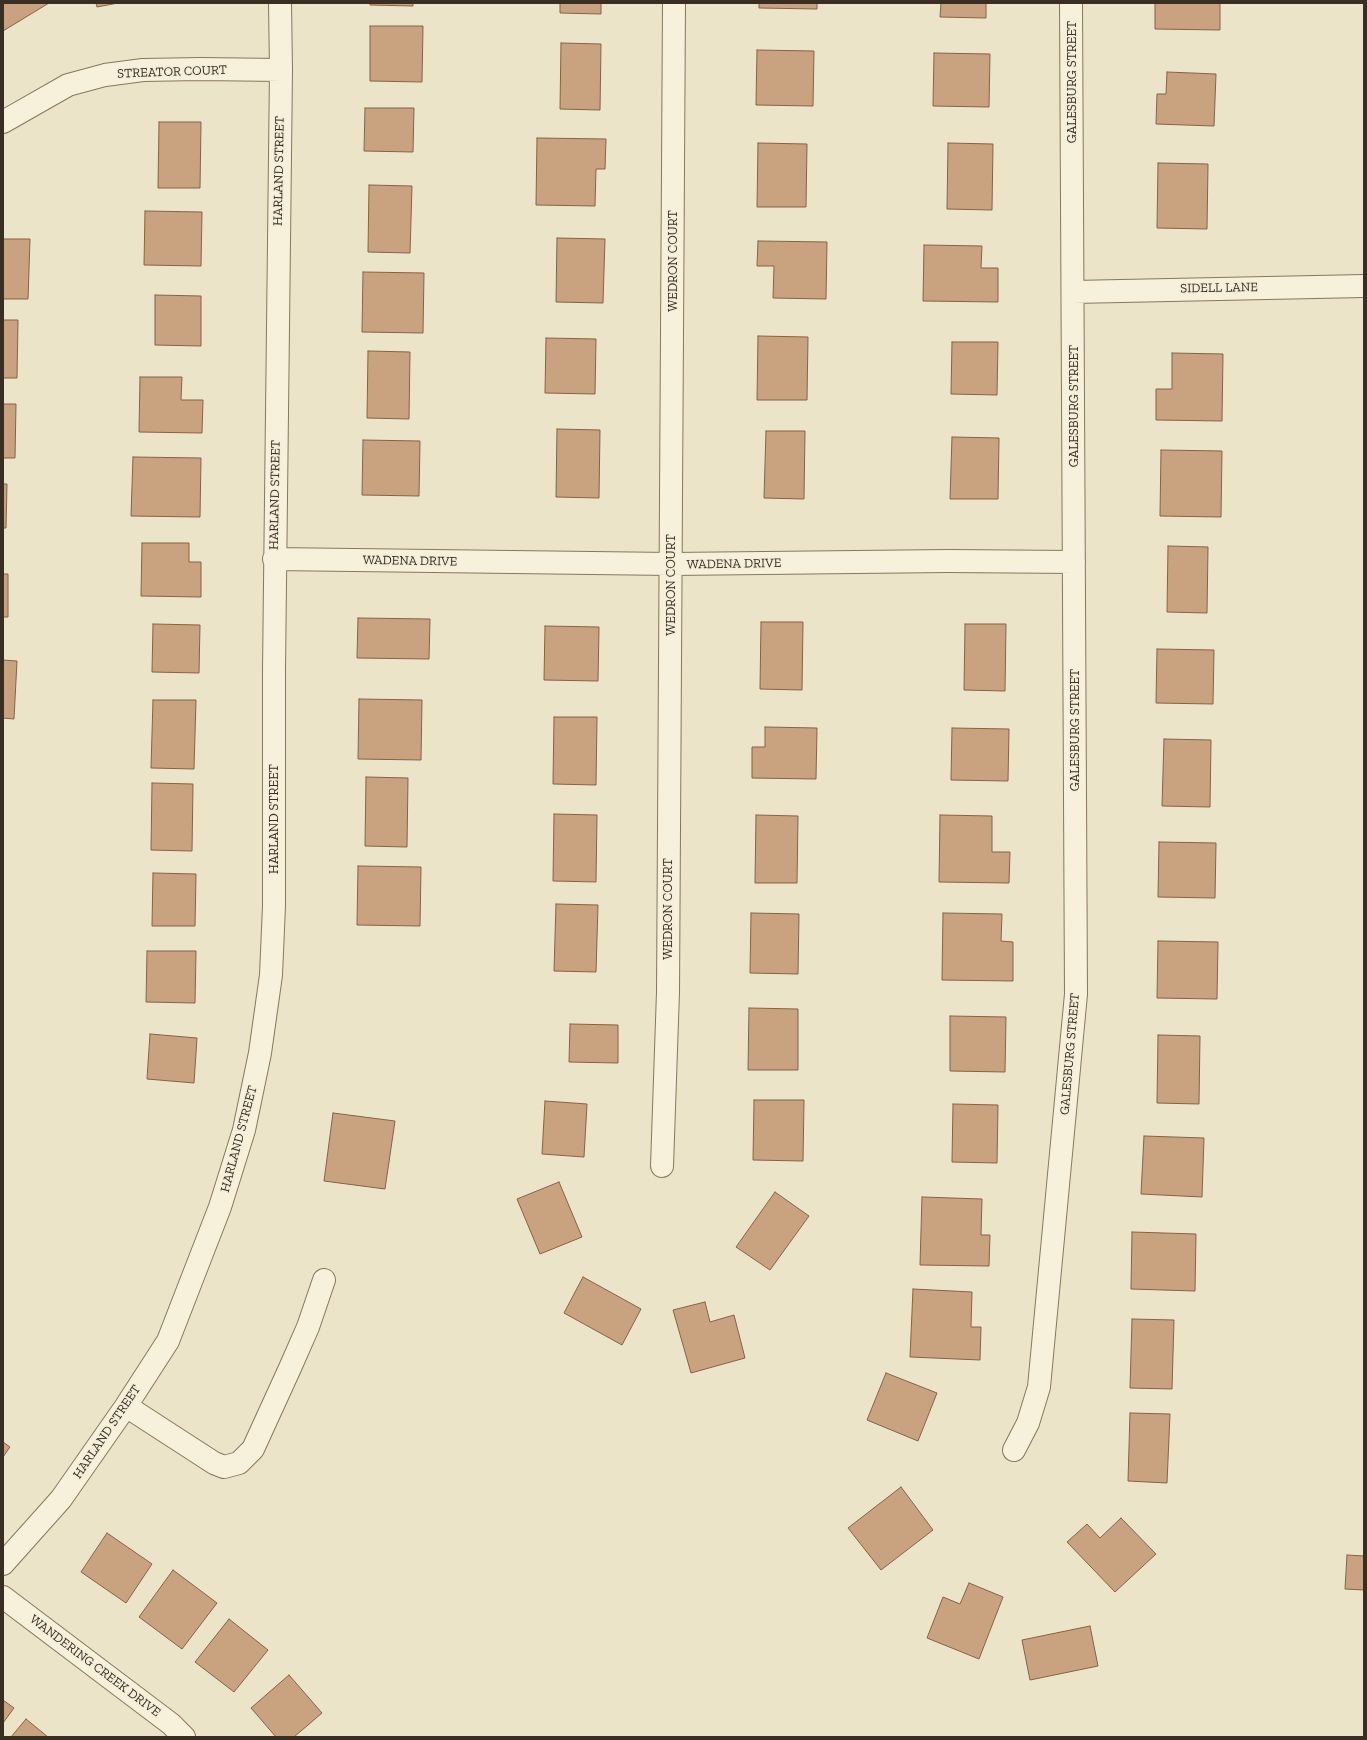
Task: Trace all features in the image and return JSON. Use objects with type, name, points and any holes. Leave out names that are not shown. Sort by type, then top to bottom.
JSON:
[{"type":"street","name":"HARLAND STREET","points":[[3,1564],[61,1499],[126,1406],[168,1341],[220,1207],[244,1130],[260,1053],[271,975],[274,906],[274,559],[281,70],[280,3]]},
{"type":"street","name":"WEDRON COURT","points":[[662,1166],[668,992],[674,3]]},
{"type":"street","name":"GALESBURG STREET","points":[[1014,1450],[1028,1422],[1039,1387],[1076,994],[1072,3]]},
{"type":"street","name":"STREATOR COURT","points":[[3,122],[68,85],[106,75],[142,70],[281,70]]},
{"type":"street","name":"SIDELL LANE","points":[[1073,292],[1364,286]]},
{"type":"street","name":"WADENA DRIVE","points":[[274,559],[671,564],[941,561],[1074,562]]},
{"type":"street","points":[[126,1406],[214,1463],[224,1467],[239,1463],[253,1449],[308,1327],[324,1280]]},
{"type":"street","name":"WANDERING CREEK DRIVE","points":[[3,1597],[171,1724],[184,1737]]},
{"type":"building","points":[[3,3],[49,3],[3,31]]},
{"type":"building","points":[[96,3],[118,3],[97,7]]},
{"type":"building","points":[[370,3],[413,3],[413,6],[370,5]]},
{"type":"building","points":[[560,3],[601,3],[601,14],[560,13]]},
{"type":"building","points":[[759,3],[817,3],[817,9],[759,8]]},
{"type":"building","points":[[941,3],[986,3],[986,18],[940,17]]},
{"type":"building","points":[[1155,3],[1220,3],[1220,30],[1155,29]]},
{"type":"building","points":[[370,26],[423,26],[422,82],[370,81]]},
{"type":"building","points":[[561,43],[601,44],[600,110],[560,109]]},
{"type":"building","points":[[757,50],[814,51],[813,106],[756,105]]},
{"type":"building","points":[[934,53],[990,54],[989,107],[933,106]]},
{"type":"building","points":[[1167,72],[1216,74],[1214,126],[1156,124],[1157,94],[1166,94]]},
{"type":"building","points":[[365,108],[414,108],[413,152],[364,151]]},
{"type":"building","points":[[159,122],[201,122],[200,188],[158,188]]},
{"type":"building","points":[[537,138],[606,139],[605,169],[596,169],[595,206],[536,205]]},
{"type":"building","points":[[758,143],[807,144],[806,207],[757,207]]},
{"type":"building","points":[[948,143],[993,144],[992,210],[947,209]]},
{"type":"building","points":[[1158,163],[1208,164],[1207,229],[1157,228]]},
{"type":"building","points":[[369,185],[412,186],[410,253],[368,252]]},
{"type":"building","points":[[145,211],[202,212],[201,266],[144,265]]},
{"type":"building","points":[[557,238],[605,239],[603,303],[556,302]]},
{"type":"building","points":[[3,239],[30,239],[28,299],[3,299]]},
{"type":"building","points":[[758,241],[827,242],[826,299],[773,298],[774,266],[757,266]]},
{"type":"building","points":[[924,245],[982,246],[981,268],[998,268],[998,302],[923,301]]},
{"type":"building","points":[[363,272],[424,273],[423,333],[362,332]]},
{"type":"building","points":[[155,295],[201,296],[201,346],[155,345]]},
{"type":"building","points":[[3,320],[18,320],[17,378],[3,378]]},
{"type":"building","points":[[758,336],[808,337],[807,400],[757,400]]},
{"type":"building","points":[[546,338],[596,339],[595,394],[545,393]]},
{"type":"building","points":[[952,342],[998,342],[997,395],[951,394]]},
{"type":"building","points":[[368,351],[410,352],[409,419],[367,418]]},
{"type":"building","points":[[1172,353],[1223,354],[1222,421],[1156,420],[1156,389],[1172,389]]},
{"type":"building","points":[[140,377],[182,377],[181,400],[203,400],[202,433],[139,432]]},
{"type":"building","points":[[3,404],[16,404],[15,458],[3,458]]},
{"type":"building","points":[[557,429],[600,430],[599,498],[556,497]]},
{"type":"building","points":[[766,431],[805,431],[804,499],[764,498]]},
{"type":"building","points":[[952,437],[999,438],[998,499],[950,499]]},
{"type":"building","points":[[363,440],[420,441],[419,496],[362,495]]},
{"type":"building","points":[[1161,450],[1222,451],[1221,517],[1160,516]]},
{"type":"building","points":[[133,457],[201,458],[200,517],[131,516]]},
{"type":"building","points":[[3,484],[7,484],[6,528],[3,528]]},
{"type":"building","points":[[142,543],[189,543],[189,562],[201,562],[201,597],[141,596]]},
{"type":"building","points":[[1168,546],[1208,547],[1207,613],[1167,612]]},
{"type":"building","points":[[3,574],[8,574],[8,617],[3,617]]},
{"type":"building","points":[[358,618],[430,619],[429,659],[357,658]]},
{"type":"building","points":[[761,622],[803,622],[802,690],[760,689]]},
{"type":"building","points":[[153,624],[200,625],[199,673],[152,672]]},
{"type":"building","points":[[965,624],[1006,624],[1005,691],[964,690]]},
{"type":"building","points":[[545,626],[599,627],[598,681],[544,680]]},
{"type":"building","points":[[1157,649],[1214,650],[1213,704],[1156,703]]},
{"type":"building","points":[[3,660],[17,661],[14,719],[3,718]]},
{"type":"building","points":[[359,699],[422,700],[421,760],[358,759]]},
{"type":"building","points":[[153,700],[196,700],[194,769],[151,768]]},
{"type":"building","points":[[554,717],[597,717],[596,785],[553,784]]},
{"type":"building","points":[[765,727],[817,728],[816,779],[752,778],[752,747],[765,747]]},
{"type":"building","points":[[952,728],[1009,729],[1008,781],[951,780]]},
{"type":"building","points":[[1164,739],[1211,740],[1210,807],[1162,806]]},
{"type":"building","points":[[366,777],[408,778],[407,847],[365,846]]},
{"type":"building","points":[[152,783],[193,784],[192,851],[151,850]]},
{"type":"building","points":[[554,814],[597,815],[596,882],[553,881]]},
{"type":"building","points":[[756,815],[798,816],[797,883],[755,883]]},
{"type":"building","points":[[940,815],[992,816],[992,852],[1010,852],[1009,883],[939,882]]},
{"type":"building","points":[[1159,842],[1216,843],[1215,898],[1158,897]]},
{"type":"building","points":[[358,866],[421,867],[420,926],[357,925]]},
{"type":"building","points":[[153,873],[196,874],[195,926],[152,926]]},
{"type":"building","points":[[556,904],[598,905],[596,972],[554,971]]},
{"type":"building","points":[[751,913],[799,914],[798,974],[750,973]]},
{"type":"building","points":[[943,913],[1002,914],[1001,941],[1013,942],[1013,981],[942,980]]},
{"type":"building","points":[[1158,941],[1218,942],[1217,999],[1157,998]]},
{"type":"building","points":[[147,951],[196,951],[195,1003],[146,1002]]},
{"type":"building","points":[[749,1008],[798,1009],[798,1070],[748,1070]]},
{"type":"building","points":[[950,1016],[1006,1017],[1005,1072],[950,1071]]},
{"type":"building","points":[[570,1024],[618,1025],[618,1063],[569,1062]]},
{"type":"building","points":[[150,1034],[197,1038],[194,1083],[147,1079]]},
{"type":"building","points":[[1158,1035],[1200,1036],[1199,1104],[1157,1103]]},
{"type":"building","points":[[754,1100],[804,1100],[803,1161],[753,1160]]},
{"type":"building","points":[[545,1101],[587,1104],[584,1157],[542,1154]]},
{"type":"building","points":[[953,1104],[998,1105],[997,1163],[952,1162]]},
{"type":"building","points":[[333,1113],[395,1121],[385,1189],[324,1181]]},
{"type":"building","points":[[1144,1136],[1204,1138],[1202,1197],[1141,1194]]},
{"type":"building","points":[[559,1182],[582,1237],[540,1254],[517,1199]]},
{"type":"building","points":[[775,1192],[809,1216],[770,1270],[736,1247]]},
{"type":"building","points":[[922,1197],[982,1199],[981,1235],[990,1235],[989,1266],[920,1265]]},
{"type":"building","points":[[1132,1232],[1196,1234],[1195,1291],[1131,1289]]},
{"type":"building","points":[[583,1277],[641,1309],[622,1345],[564,1313]]},
{"type":"building","points":[[913,1289],[972,1292],[971,1327],[981,1327],[980,1360],[910,1357]]},
{"type":"building","points":[[705,1302],[710,1322],[734,1315],[745,1358],[691,1373],[673,1310]]},
{"type":"building","points":[[1132,1319],[1174,1320],[1172,1389],[1130,1388]]},
{"type":"building","points":[[886,1373],[937,1393],[918,1441],[867,1420]]},
{"type":"building","points":[[1130,1413],[1170,1414],[1167,1483],[1128,1481]]},
{"type":"building","points":[[3,1442],[10,1447],[3,1457]]},
{"type":"building","points":[[901,1487],[933,1530],[881,1570],[848,1528]]},
{"type":"building","points":[[1121,1518],[1156,1554],[1115,1592],[1067,1542],[1087,1524],[1100,1538]]},
{"type":"building","points":[[107,1533],[152,1564],[126,1603],[81,1572]]},
{"type":"building","points":[[1347,1555],[1364,1556],[1364,1590],[1345,1589]]},
{"type":"building","points":[[173,1570],[217,1603],[182,1649],[139,1617]]},
{"type":"building","points":[[969,1583],[1003,1597],[979,1659],[927,1638],[943,1597],[960,1604]]},
{"type":"building","points":[[229,1619],[268,1650],[234,1692],[195,1662]]},
{"type":"building","points":[[1090,1626],[1098,1666],[1030,1680],[1022,1640]]},
{"type":"building","points":[[289,1675],[322,1713],[294,1737],[276,1737],[251,1708]]},
{"type":"building","points":[[3,1700],[14,1708],[3,1723]]},
{"type":"building","points":[[26,1719],[48,1737],[11,1737]]}]
